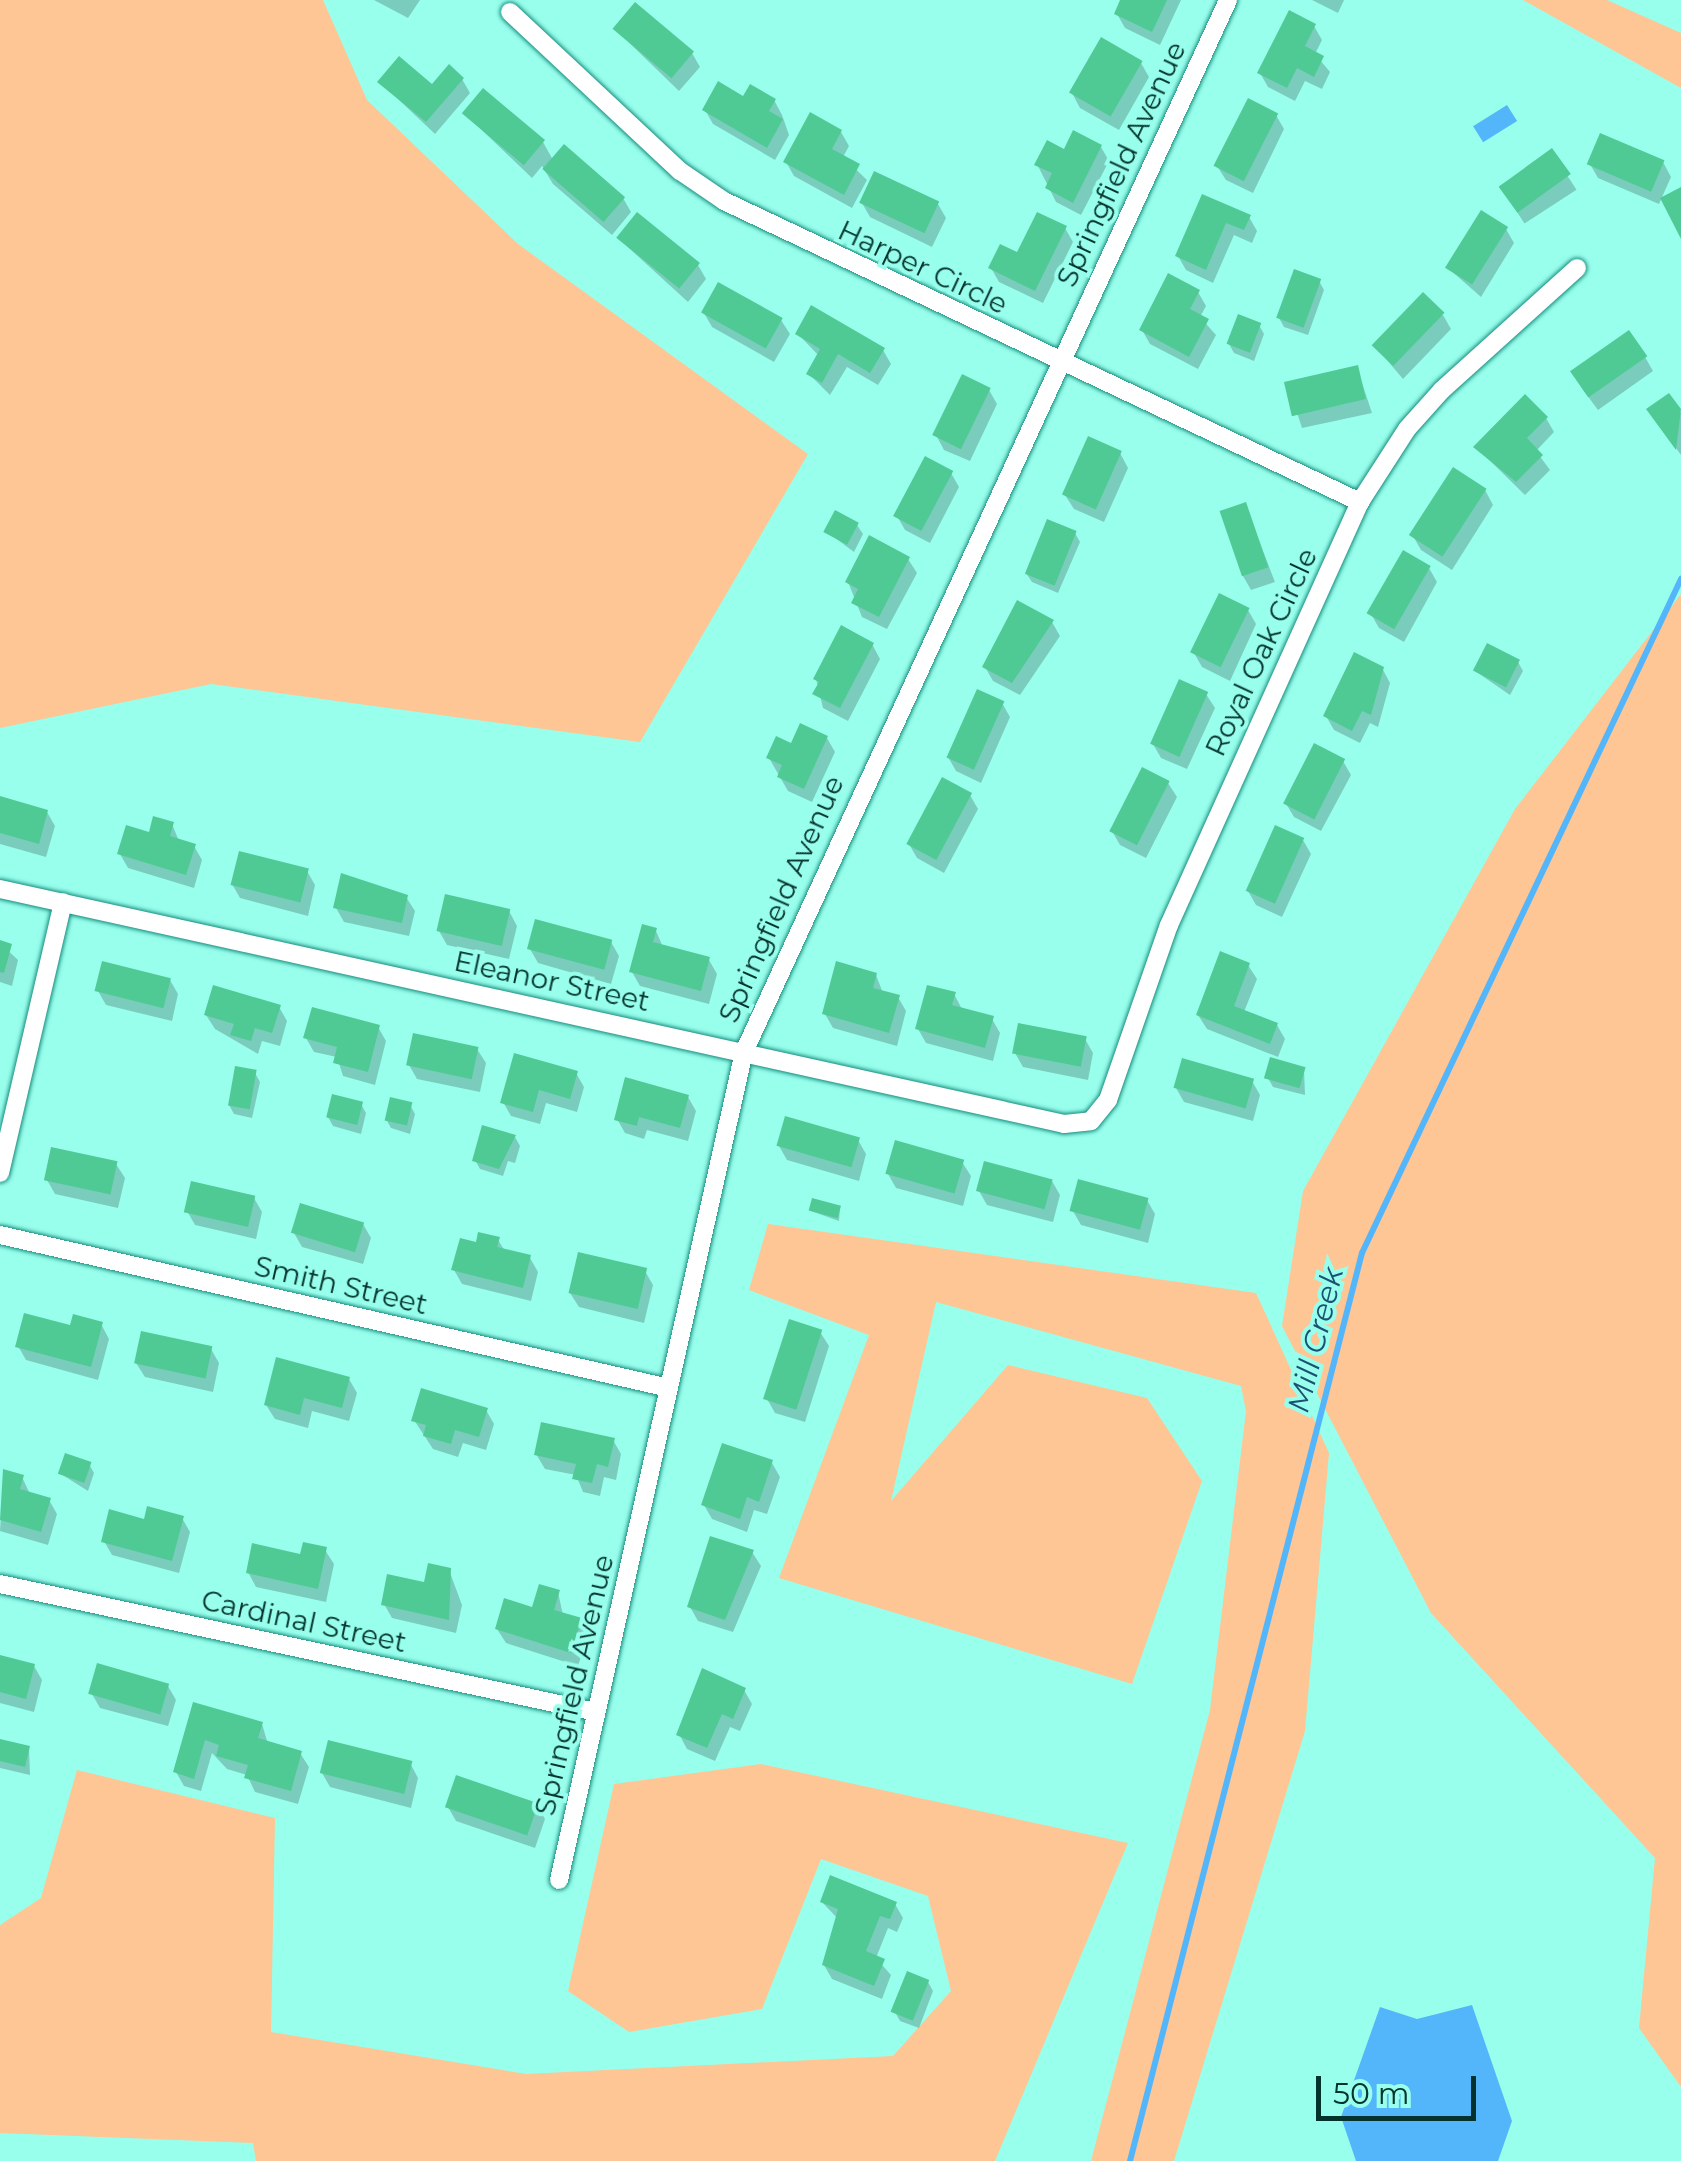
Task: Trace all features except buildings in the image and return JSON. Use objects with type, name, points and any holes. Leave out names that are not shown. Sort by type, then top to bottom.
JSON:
[{"type":"street","name":"Springfield Avenue","points":[[559,1880],[744,1052],[1058,361],[1228,0]]},
{"type":"street","name":"Harper Circle","points":[[510,12],[680,171],[724,201],[1360,502]]},
{"type":"street","name":"Royal Oak Circle","points":[[1091,1121],[1108,1100],[1169,925],[1360,502],[1406,429],[1442,390],[1577,268]]},
{"type":"street","name":"Eleanor Street","points":[[0,888],[1064,1124],[1091,1121]]},
{"type":"street","points":[[0,1174],[63,902]]},
{"type":"street","name":"Smith Street","points":[[0,1235],[669,1388]]},
{"type":"street","name":"Cardinal Street","points":[[0,1584],[596,1712]]},
{"type":"shaded area","points":[[0,0],[323,0],[367,100],[518,244],[808,454],[640,742],[211,684],[0,728]]},
{"type":"shaded area","points":[[1523,0],[1607,0],[1681,33],[1681,88]]},
{"type":"shaded area","points":[[1681,594],[1681,2087],[1639,2028],[1655,1858],[1431,1613],[1282,1326],[1303,1191],[1515,809]]},
{"type":"shaded area","points":[[768,1224],[1256,1293],[1329,1453],[1305,1731],[1174,2161],[1091,2161],[1210,1710],[1246,1411],[1241,1386],[936,1302],[891,1501],[1008,1365],[1147,1398],[1202,1481],[1132,1684],[779,1578],[869,1335],[749,1290]]},
{"type":"shaded area","points":[[761,1764],[1128,1843],[995,2161],[256,2161],[253,2143],[0,2133],[0,1925],[41,1898],[77,1770],[275,1818],[271,2032],[526,2074],[893,2056],[951,1991],[928,1896],[821,1859],[762,2009],[629,2032],[568,1991],[614,1784]]},
{"type":"water","points":[[1507,105],[1517,121],[1483,142],[1473,126]]},
{"type":"water","points":[[1472,2005],[1512,2121],[1498,2161],[1356,2161],[1341,2117],[1380,2007],[1417,2019]]},
{"type":"waterway","name":"Mill Creek","points":[[1130,2161],[1362,1253],[1681,579]]}]
